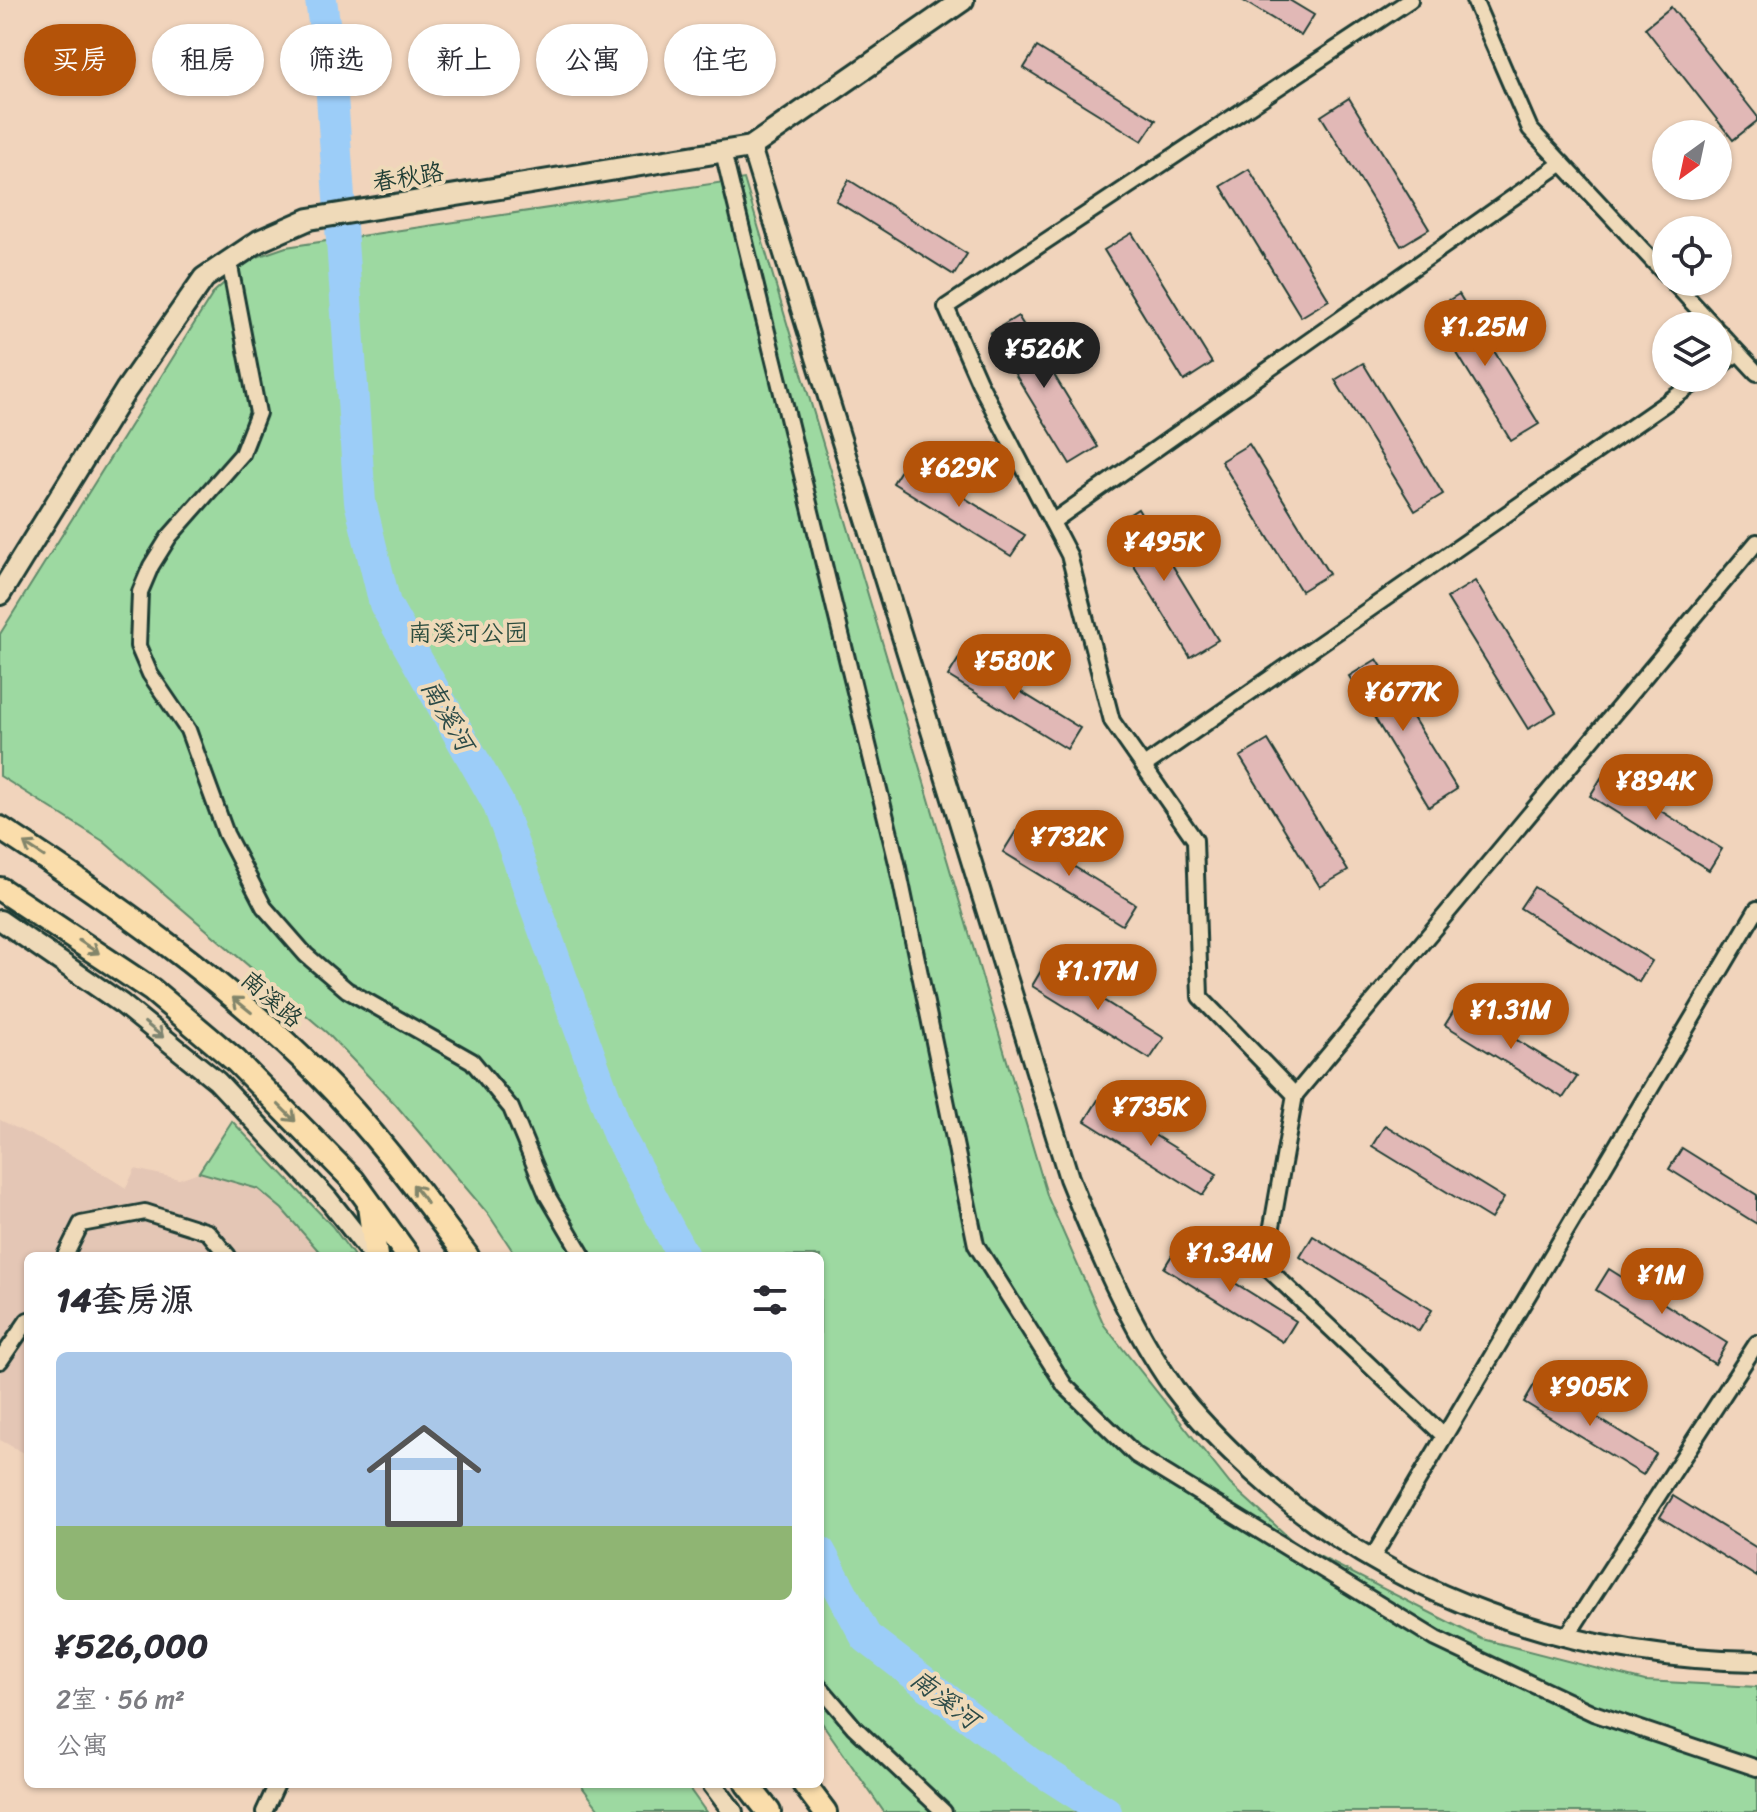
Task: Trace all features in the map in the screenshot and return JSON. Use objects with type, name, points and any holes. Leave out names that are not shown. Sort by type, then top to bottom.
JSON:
[{"type":"main road","name":"春秋路","points":[[0,594],[135,378],[204,278],[259,241],[309,219],[751,147],[963,0]]},
{"type":"main road","name":"南溪路","points":[[0,828],[75,877],[246,1008],[307,1064],[388,1152],[464,1252]]},
{"type":"main road","points":[[0,889],[152,990],[236,1061],[353,1180],[405,1252]]},
{"type":"main road","points":[[368,1201],[374,1252]]},
{"type":"main road","points":[[750,1788],[769,1812]]},
{"type":"main road","points":[[807,1788],[825,1812]]},
{"type":"street","points":[[1295,1095],[1200,997],[1195,840],[1112,721],[1069,555],[979,382],[946,307],[1410,0]]},
{"type":"street","points":[[1474,0],[1530,129],[1652,260]]},
{"type":"street","points":[[751,147],[1069,1178],[1123,1302],[1175,1389],[1223,1444],[1278,1494],[1371,1560],[1464,1604],[1607,1646],[1694,1660],[1757,1661]]},
{"type":"street","points":[[723,152],[897,863],[976,1245],[1065,1386],[1136,1455],[1436,1639],[1593,1713],[1757,1768]]},
{"type":"street","points":[[1052,522],[1562,163]]},
{"type":"street","points":[[229,261],[258,413],[242,454],[169,537],[151,566],[140,592],[138,646],[150,674],[188,730],[226,834],[264,907],[306,955],[347,990],[416,1032],[447,1045],[480,1069],[511,1108],[547,1195],[581,1252]]},
{"type":"street","points":[[1686,296],[1701,312]]},
{"type":"street","points":[[1732,346],[1757,373]]},
{"type":"street","points":[[1732,357],[1738,353]]},
{"type":"street","points":[[1144,766],[1682,392]]},
{"type":"street","points":[[1444,1436],[1265,1266],[1295,1095],[1757,542]]},
{"type":"street","points":[[1371,1560],[1757,909]]},
{"type":"street","points":[[0,920],[122,1004],[217,1081],[328,1199],[371,1252]]},
{"type":"street","points":[[67,1252],[81,1224],[145,1212],[208,1232],[225,1252]]},
{"type":"street","points":[[0,1361],[24,1326]]},
{"type":"street","points":[[1567,1636],[1757,1343]]},
{"type":"street","points":[[824,1692],[854,1727],[944,1812]]},
{"type":"street","points":[[264,1812],[275,1788]]},
{"type":"street","points":[[715,1788],[733,1812]]},
{"type":"shaded area","points":[[0,1120],[81,1160],[126,1188],[135,1169],[179,1179],[199,1172],[258,1189],[282,1209],[320,1252],[24,1252],[24,1453],[0,1440]]},
{"type":"green space","name":"南溪河公园","points":[[744,179],[1048,1198],[1104,1325],[1230,1484],[1297,1545],[1482,1639],[1645,1681],[1757,1687],[1757,1812],[884,1812],[824,1726],[824,1252],[513,1252],[489,1215],[396,1105],[327,1033],[103,841],[0,776],[0,634],[214,292],[251,259],[286,247]]},
{"type":"green space","points":[[232,1121],[332,1226],[351,1252],[320,1252],[282,1209],[258,1189],[199,1172]]},
{"type":"green space","points":[[583,1788],[689,1788],[706,1812],[601,1812]]},
{"type":"building","points":[[1242,0],[1289,0],[1314,15],[1301,36]]},
{"type":"building","points":[[1671,7],[1757,116],[1757,121],[1733,140],[1732,120],[1717,120],[1645,28]]},
{"type":"building","points":[[1037,47],[1156,120],[1142,141],[1024,68]]},
{"type":"building","points":[[1349,98],[1429,229],[1401,246],[1321,116]]},
{"type":"building","points":[[1249,169],[1329,300],[1301,317],[1221,186]]},
{"type":"building","points":[[849,180],[967,254],[954,275],[836,201]]},
{"type":"building","points":[[1132,233],[1212,363],[1184,381],[1104,250]]},
{"type":"building","points":[[1459,294],[1539,424],[1511,441],[1431,311]]},
{"type":"building","points":[[1018,316],[1098,447],[1070,464],[990,333]]},
{"type":"building","points":[[1363,363],[1443,494],[1415,511],[1335,380]]},
{"type":"building","points":[[1249,444],[1329,574],[1301,591],[1221,461]]},
{"type":"building","points":[[906,462],[1025,535],[1011,556],[893,483]]},
{"type":"building","points":[[1138,509],[1218,640],[1190,657],[1110,527]]},
{"type":"building","points":[[1475,581],[1556,712],[1528,729],[1447,598]]},
{"type":"building","points":[[961,655],[1080,728],[1067,749],[948,676]]},
{"type":"building","points":[[1377,659],[1457,789],[1429,807],[1349,676]]},
{"type":"building","points":[[1268,740],[1348,871],[1320,887],[1240,757]]},
{"type":"building","points":[[1603,775],[1722,849],[1709,870],[1590,796]]},
{"type":"building","points":[[1016,831],[1135,904],[1122,925],[1003,852]]},
{"type":"building","points":[[1534,887],[1652,961],[1639,982],[1520,908]]},
{"type":"building","points":[[1045,964],[1164,1038],[1150,1059],[1032,986]]},
{"type":"building","points":[[1458,1004],[1577,1077],[1563,1098],[1445,1025]]},
{"type":"building","points":[[1098,1100],[1217,1174],[1203,1195],[1085,1121]]},
{"type":"building","points":[[1385,1125],[1504,1198],[1491,1219],[1372,1146]]},
{"type":"building","points":[[1682,1148],[1757,1195],[1757,1224],[1669,1169]]},
{"type":"building","points":[[1313,1236],[1432,1310],[1419,1331],[1300,1257]]},
{"type":"building","points":[[1177,1247],[1296,1321],[1283,1342],[1164,1268]]},
{"type":"building","points":[[1609,1269],[1727,1343],[1715,1364],[1596,1290]]},
{"type":"building","points":[[1537,1380],[1656,1454],[1643,1475],[1524,1402]]},
{"type":"building","points":[[1673,1496],[1757,1548],[1757,1577],[1660,1517]]},
{"type":"waterway","name":"南溪河","points":[[321,0],[330,67],[360,502],[385,604],[498,803],[618,1134],[681,1252]]},
{"type":"waterway","name":"南溪河","points":[[824,1559],[866,1637],[1028,1762],[1106,1812]]}]
